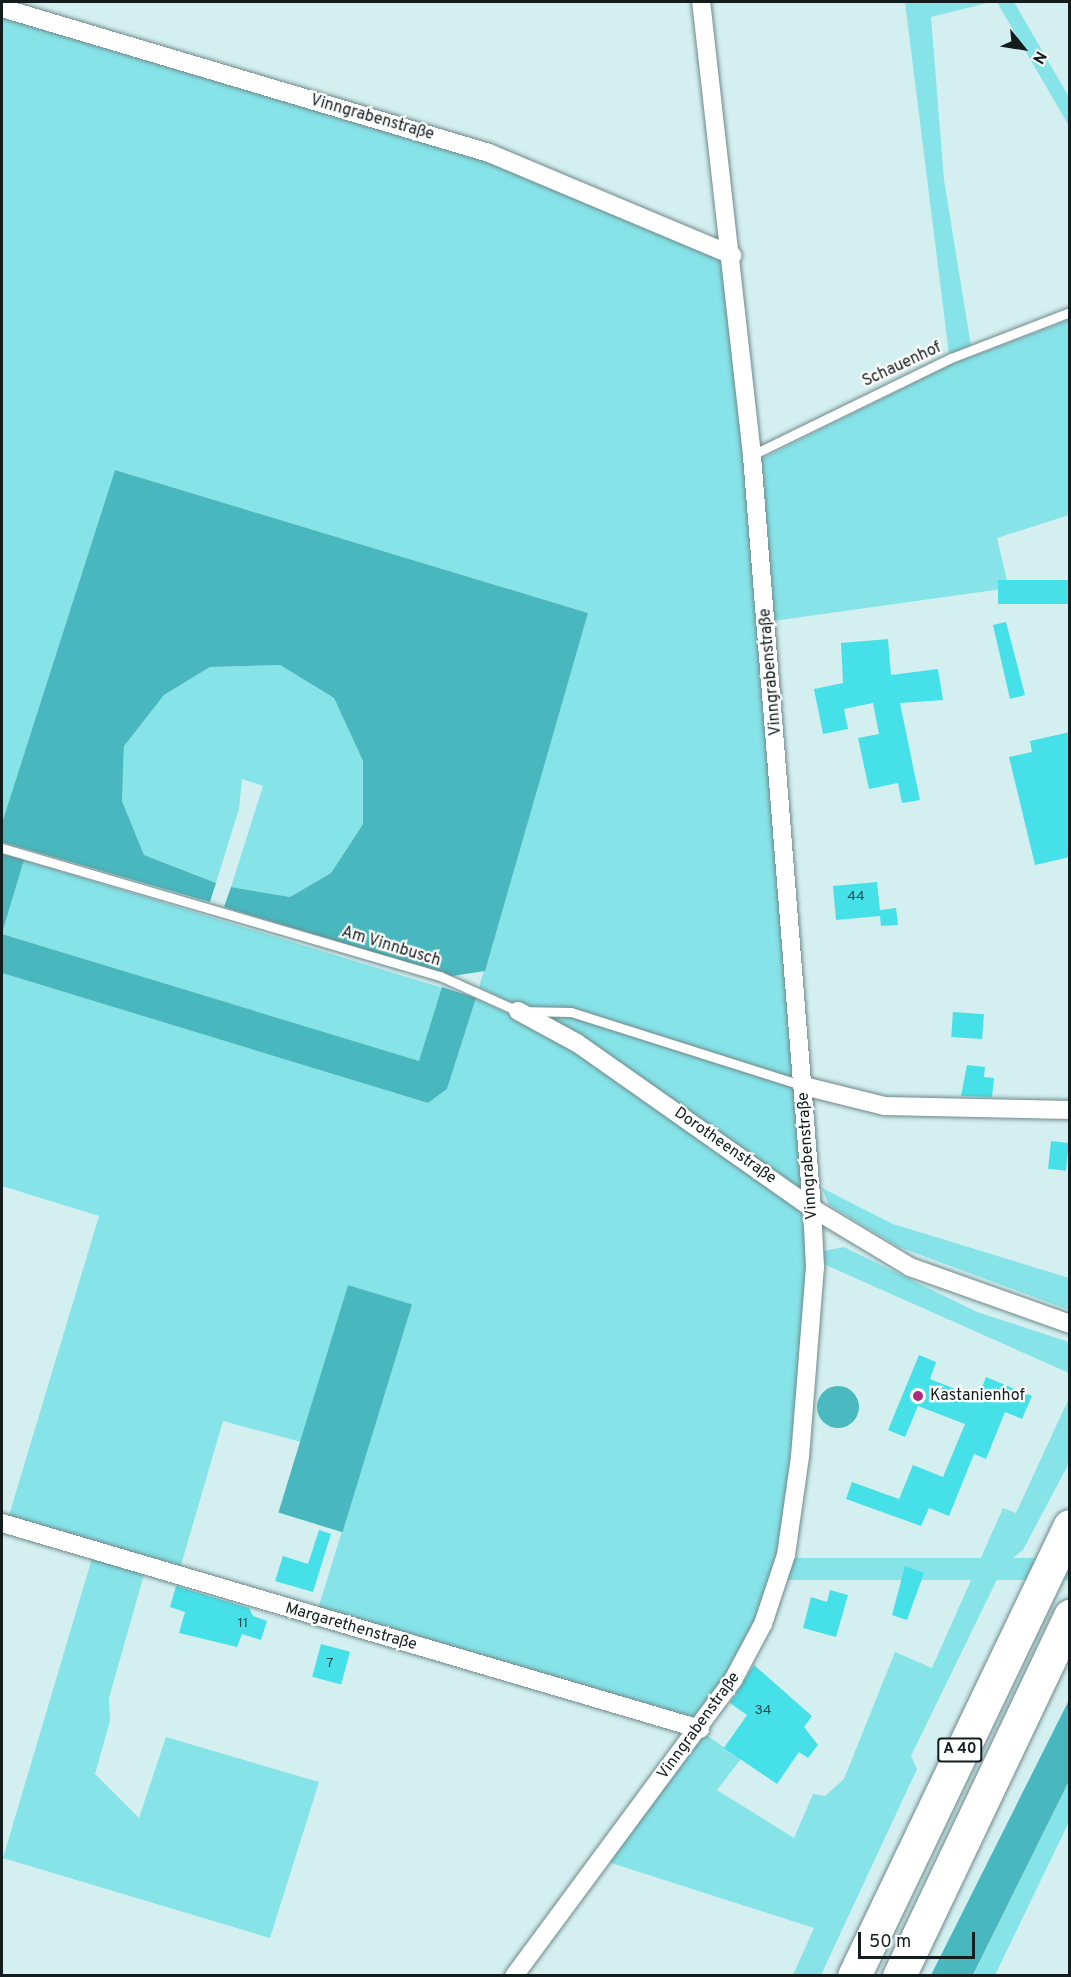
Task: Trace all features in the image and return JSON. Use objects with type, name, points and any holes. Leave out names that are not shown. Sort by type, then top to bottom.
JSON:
[{"type":"highway","name":"A 40","points":[[854,1976],[1070,1526]]},
{"type":"highway","name":"A 40","points":[[899,1976],[1070,1616]]},
{"type":"street","name":"Vinngrabenstraße","points":[[514,1976],[700,1729],[763,1624],[786,1555],[811,1342],[812,1208],[804,1086],[752,455],[732,255],[700,2]]},
{"type":"street","name":"Vinngrabenstraße","points":[[2,8],[489,153],[732,255]]},
{"type":"street","name":"Dorotheenstraße","points":[[518,1011],[577,1043],[812,1208],[910,1267],[1070,1324]]},
{"type":"street","points":[[804,1086],[884,1106],[1070,1110]]},
{"type":"street","name":"Margarethenstraße","points":[[2,1523],[700,1729]]},
{"type":"lane","name":"Schauenhof","points":[[752,455],[951,358],[1070,312]]},
{"type":"lane","name":"Am Vinnbusch","points":[[2,848],[440,976],[518,1011],[571,1012],[804,1086]]},
{"type":"shaded area","points":[[905,2],[991,2],[931,17],[944,180],[971,346],[949,354]]},
{"type":"shaded area","points":[[997,2],[1014,2],[1069,97],[1069,126]]},
{"type":"shaded area","points":[[2,16],[492,159],[723,261],[730,292],[803,1193],[543,1018],[479,987],[588,613],[115,470],[2,823]]},
{"type":"shaded area","points":[[1069,320],[1069,515],[997,538],[1009,588],[773,621],[761,459],[952,364]]},
{"type":"shaded area","points":[[115,470],[588,613],[485,971],[452,976],[224,907],[231,887],[290,897],[331,873],[363,824],[363,761],[334,698],[280,665],[210,667],[164,695],[124,746],[122,801],[144,855],[216,883],[210,902],[2,842],[2,823]]},
{"type":"shaded area","points":[[280,665],[334,698],[363,761],[363,824],[331,873],[290,897],[231,887],[263,786],[242,779],[239,809],[216,883],[144,855],[122,801],[124,745],[164,695],[210,667]]},
{"type":"shaded area","points":[[2,854],[24,860],[2,933]]},
{"type":"shaded area","points":[[24,860],[442,988],[419,1061],[2,934]]},
{"type":"shaded area","points":[[2,934],[419,1061],[442,987],[476,998],[447,1089],[428,1103],[2,973]]},
{"type":"shaded area","points":[[2,973],[428,1103],[447,1089],[476,998],[575,1047],[804,1212],[808,1259],[782,1552],[758,1622],[701,1715],[688,1719],[317,1612],[412,1305],[348,1285],[301,1442],[223,1421],[179,1572],[7,1522],[99,1216],[2,1186]]},
{"type":"shaded area","points":[[822,1188],[893,1224],[1069,1278],[1069,1310],[899,1247],[829,1205]]},
{"type":"shaded area","points":[[844,1247],[977,1312],[1069,1342],[1069,1373],[819,1262],[823,1251]]},
{"type":"shaded area","points":[[348,1285],[412,1305],[342,1532],[278,1513]]},
{"type":"shaded area","points":[[838,1386],[853,1392],[859,1407],[853,1422],[838,1428],[823,1422],[817,1407],[823,1392]]},
{"type":"shaded area","points":[[1069,1398],[1069,1463],[1023,1550],[1004,1565],[911,1756],[917,1769],[821,1975],[793,1975],[814,1928],[605,1861],[705,1734],[741,1759],[717,1790],[794,1838],[813,1794],[825,1796],[844,1779],[895,1652],[932,1668],[1003,1508],[1016,1513]]},
{"type":"shaded area","points":[[93,1555],[145,1571],[109,1698],[110,1721],[95,1774],[139,1818],[166,1737],[319,1782],[270,1938],[3,1858]]},
{"type":"shaded area","points":[[606,1558],[1069,1558],[1069,1580],[606,1580]]},
{"type":"shaded area","points":[[1069,1700],[1069,1781],[973,1975],[931,1975]]},
{"type":"shaded area","points":[[1069,1781],[1069,1822],[995,1975],[973,1976]]},
{"type":"building","points":[[998,580],[1070,580],[1070,604],[998,604]]},
{"type":"building","points":[[1006,622],[1025,695],[1010,699],[993,625]]},
{"type":"building","points":[[888,639],[891,675],[938,669],[943,700],[900,703],[920,800],[902,803],[898,783],[869,789],[858,738],[879,734],[873,703],[844,709],[848,729],[823,734],[814,689],[843,683],[841,643]]},
{"type":"building","points":[[1070,732],[1070,857],[1035,865],[1009,757],[1032,752],[1030,741]]},
{"type":"building","points":[[877,882],[880,910],[896,908],[898,925],[881,926],[880,916],[836,920],[833,886]]},
{"type":"building","points":[[953,1012],[984,1014],[982,1039],[951,1037]]},
{"type":"building","points":[[967,1065],[985,1067],[984,1077],[994,1078],[992,1097],[961,1096]]},
{"type":"building","points":[[1051,1141],[1069,1143],[1066,1171],[1048,1169]]},
{"type":"building","points":[[919,1355],[936,1362],[930,1379],[978,1398],[986,1377],[1032,1396],[1022,1419],[1005,1412],[986,1459],[974,1454],[949,1516],[929,1508],[921,1526],[846,1499],[852,1482],[899,1499],[913,1465],[943,1477],[965,1424],[918,1406],[905,1437],[888,1430]]},
{"type":"building","points":[[319,1530],[331,1534],[313,1592],[275,1581],[283,1556],[308,1564]]},
{"type":"building","points":[[905,1566],[924,1573],[907,1620],[892,1615]]},
{"type":"building","points":[[176,1586],[249,1608],[253,1616],[267,1621],[261,1640],[242,1634],[237,1647],[179,1633],[185,1612],[170,1607]]},
{"type":"building","points":[[830,1590],[848,1595],[836,1637],[803,1628],[811,1597],[827,1602]]},
{"type":"building","points":[[321,1644],[350,1652],[341,1685],[312,1677]]},
{"type":"building","points":[[754,1665],[812,1716],[804,1727],[818,1745],[808,1758],[799,1752],[777,1784],[724,1748],[747,1715],[730,1703]]},
{"type":"place","name":"Kastanienhof","points":[[918,1396]]}]
